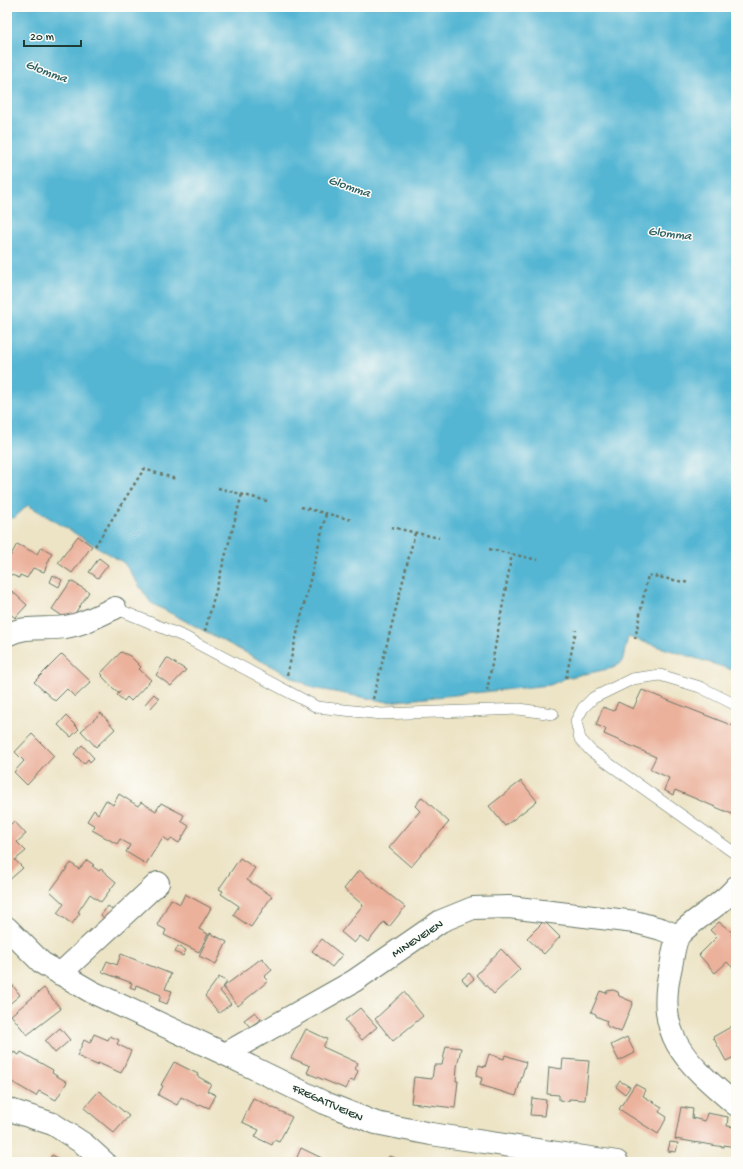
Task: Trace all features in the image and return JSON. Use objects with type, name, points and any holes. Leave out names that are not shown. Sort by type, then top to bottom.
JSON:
[{"type":"street","points":[[7,636],[17,631],[33,628],[66,627],[88,621],[115,608]]},
{"type":"street","points":[[60,974],[158,883]]},
{"type":"street","points":[[736,887],[678,936],[666,986],[666,1012],[670,1029],[682,1053],[702,1076],[736,1105]]},
{"type":"street","name":"MINEVEIEN","points":[[225,1054],[354,981],[441,921],[472,908],[509,907],[635,922],[661,929],[678,936]]},
{"type":"street","name":"FREGATTVEIEN","points":[[7,928],[34,957],[92,992],[225,1054],[325,1103],[376,1123],[431,1134],[617,1162]]},
{"type":"street","points":[[7,1108],[53,1124],[84,1144],[104,1162]]},
{"type":"lane","points":[[115,608],[185,637],[317,707],[381,714],[519,709],[553,714]]},
{"type":"lane","points":[[736,705],[700,687],[660,676],[632,679],[593,698],[583,708],[576,721],[580,739],[591,752],[736,854]]},
{"type":"path","points":[[96,546],[144,469],[176,479]]},
{"type":"path","points":[[218,488],[267,501]]},
{"type":"path","points":[[204,632],[242,494]]},
{"type":"path","points":[[302,508],[352,520]]},
{"type":"path","points":[[287,675],[326,514]]},
{"type":"path","points":[[391,527],[439,538]]},
{"type":"path","points":[[373,699],[415,533]]},
{"type":"path","points":[[489,550],[538,560]]},
{"type":"path","points":[[487,691],[512,554]]},
{"type":"path","points":[[635,639],[648,575],[689,583]]},
{"type":"path","points":[[566,678],[576,630]]},
{"type":"water","name":"Glomma","points":[[7,7],[736,7],[736,671],[628,637],[622,662],[613,668],[566,678],[550,685],[388,702],[313,688],[151,603],[124,563],[28,505],[14,518],[7,517]]},
{"type":"building","points":[[78,536],[92,546],[72,573],[58,563]]},
{"type":"building","points":[[17,544],[37,554],[41,547],[52,553],[44,572],[33,568],[27,578],[20,575],[19,578],[7,573],[9,566],[7,562]]},
{"type":"building","points":[[99,558],[108,565],[98,578],[89,572]]},
{"type":"building","points":[[53,575],[62,580],[59,587],[50,582]]},
{"type":"building","points":[[71,581],[89,592],[70,621],[52,609]]},
{"type":"building","points":[[12,591],[27,605],[15,618],[7,610],[7,596]]},
{"type":"building","points":[[121,652],[130,656],[141,667],[139,669],[151,680],[131,701],[127,697],[124,701],[117,695],[121,691],[118,692],[113,688],[101,673]]},
{"type":"building","points":[[62,654],[91,682],[75,697],[67,689],[55,701],[34,682]]},
{"type":"building","points":[[167,658],[186,670],[171,686],[156,675]]},
{"type":"building","points":[[642,690],[736,727],[736,806],[732,814],[675,790],[673,795],[664,790],[669,778],[650,769],[656,757],[604,734],[606,729],[596,725],[603,707],[614,711],[618,702],[633,709]]},
{"type":"building","points":[[154,694],[159,699],[150,709],[145,704]]},
{"type":"building","points":[[101,713],[115,729],[96,747],[81,731]]},
{"type":"building","points":[[66,716],[79,729],[71,737],[58,725]]},
{"type":"building","points":[[32,734],[54,756],[27,785],[14,772],[24,761],[15,752]]},
{"type":"building","points":[[82,745],[94,758],[90,762],[88,759],[84,764],[74,754]]},
{"type":"building","points":[[521,781],[537,801],[505,826],[489,806]]},
{"type":"building","points":[[119,794],[138,806],[141,802],[156,811],[161,803],[184,815],[181,821],[189,826],[179,843],[171,838],[169,841],[163,837],[146,864],[126,852],[130,845],[120,839],[117,844],[92,830],[95,826],[87,821],[94,810],[98,814],[106,800],[113,805]]},
{"type":"building","points":[[422,797],[449,822],[411,867],[389,848],[420,811],[415,806]]},
{"type":"building","points":[[14,821],[26,834],[17,842],[26,851],[15,860],[23,868],[7,882],[7,828]]},
{"type":"building","points":[[240,858],[255,868],[247,880],[272,896],[251,927],[233,915],[239,906],[221,894],[223,891],[219,889]]},
{"type":"building","points":[[87,860],[94,865],[92,866],[99,871],[101,869],[116,882],[101,902],[90,894],[78,912],[80,913],[72,924],[57,913],[64,904],[50,891],[71,863],[79,869]]},
{"type":"building","points":[[359,870],[405,907],[389,927],[384,922],[368,942],[360,936],[354,943],[341,932],[363,905],[344,889]]},
{"type":"building","points":[[185,894],[211,908],[199,929],[208,934],[199,952],[164,935],[166,930],[157,925],[171,899],[180,904]]},
{"type":"building","points":[[108,906],[114,911],[106,920],[101,915]]},
{"type":"building","points":[[544,921],[560,937],[544,954],[527,938]]},
{"type":"building","points":[[719,922],[733,933],[731,935],[736,940],[736,971],[727,962],[715,973],[699,955],[717,937],[710,930]]},
{"type":"building","points":[[210,933],[227,942],[216,964],[199,956]]},
{"type":"building","points":[[322,939],[342,955],[332,967],[312,951]]},
{"type":"building","points":[[178,946],[186,950],[183,956],[175,952]]},
{"type":"building","points":[[501,949],[520,969],[494,994],[476,975]]},
{"type":"building","points":[[121,954],[171,974],[165,989],[172,991],[167,1004],[159,1001],[161,995],[136,985],[135,989],[130,987],[132,983],[102,972],[107,961],[117,965]]},
{"type":"building","points":[[262,958],[272,970],[264,977],[268,981],[238,1006],[223,987]]},
{"type":"building","points":[[469,973],[474,979],[467,985],[462,979]]},
{"type":"building","points":[[219,977],[227,982],[220,991],[231,1004],[219,1013],[205,996]]},
{"type":"building","points":[[10,982],[20,995],[7,1006],[7,984]]},
{"type":"building","points":[[44,988],[61,1009],[27,1035],[11,1015]]},
{"type":"building","points":[[613,990],[618,992],[619,996],[633,1002],[621,1032],[608,1027],[606,1024],[607,1021],[591,1012],[600,991],[606,993],[607,991]]},
{"type":"building","points":[[404,992],[423,1016],[393,1041],[375,1019]]},
{"type":"building","points":[[360,1008],[377,1027],[362,1040],[345,1020]]},
{"type":"building","points":[[255,1012],[261,1019],[250,1027],[244,1020]]},
{"type":"building","points":[[736,1024],[736,1056],[726,1061],[713,1037]]},
{"type":"building","points":[[60,1028],[70,1040],[55,1053],[45,1041]]},
{"type":"building","points":[[306,1029],[327,1039],[323,1047],[358,1063],[355,1069],[358,1071],[354,1081],[350,1080],[346,1089],[307,1073],[310,1066],[291,1058]]},
{"type":"building","points":[[94,1034],[108,1040],[110,1036],[119,1040],[117,1044],[131,1051],[121,1073],[77,1056],[84,1040],[90,1043]]},
{"type":"building","points":[[627,1037],[635,1053],[619,1061],[611,1045]]},
{"type":"building","points":[[446,1046],[461,1048],[457,1067],[456,1081],[458,1081],[455,1108],[411,1103],[414,1077],[432,1079],[434,1065],[442,1065]]},
{"type":"building","points":[[14,1052],[19,1055],[21,1052],[53,1070],[52,1073],[67,1082],[56,1100],[39,1091],[36,1096],[7,1079],[7,1063]]},
{"type":"building","points":[[489,1054],[504,1059],[505,1055],[526,1062],[516,1096],[480,1085],[482,1078],[476,1076],[479,1065],[485,1067]]},
{"type":"building","points":[[563,1059],[589,1061],[585,1100],[559,1100],[559,1095],[547,1094],[549,1067],[562,1069]]},
{"type":"building","points":[[174,1062],[198,1074],[197,1076],[211,1084],[207,1091],[216,1095],[209,1108],[200,1104],[199,1106],[181,1097],[177,1105],[158,1095],[163,1086],[161,1085]]},
{"type":"building","points":[[620,1081],[630,1087],[625,1094],[616,1087]]},
{"type":"building","points":[[635,1084],[646,1090],[643,1096],[662,1107],[659,1112],[667,1117],[658,1134],[619,1109]]},
{"type":"building","points":[[99,1091],[129,1116],[114,1133],[84,1108]]},
{"type":"building","points":[[253,1098],[292,1117],[279,1142],[274,1140],[272,1145],[255,1137],[259,1130],[242,1122]]},
{"type":"building","points":[[532,1098],[546,1100],[544,1116],[530,1115]]},
{"type":"building","points":[[681,1107],[693,1109],[692,1118],[705,1121],[707,1113],[728,1117],[727,1126],[736,1127],[734,1147],[724,1145],[724,1147],[675,1139]]},
{"type":"building","points":[[670,1142],[678,1143],[676,1152],[668,1151]]},
{"type":"building","points":[[301,1148],[330,1162],[295,1162]]},
{"type":"building","points":[[52,1155],[65,1162],[48,1162]]},
{"type":"building","points":[[389,1156],[404,1162],[386,1162]]}]
